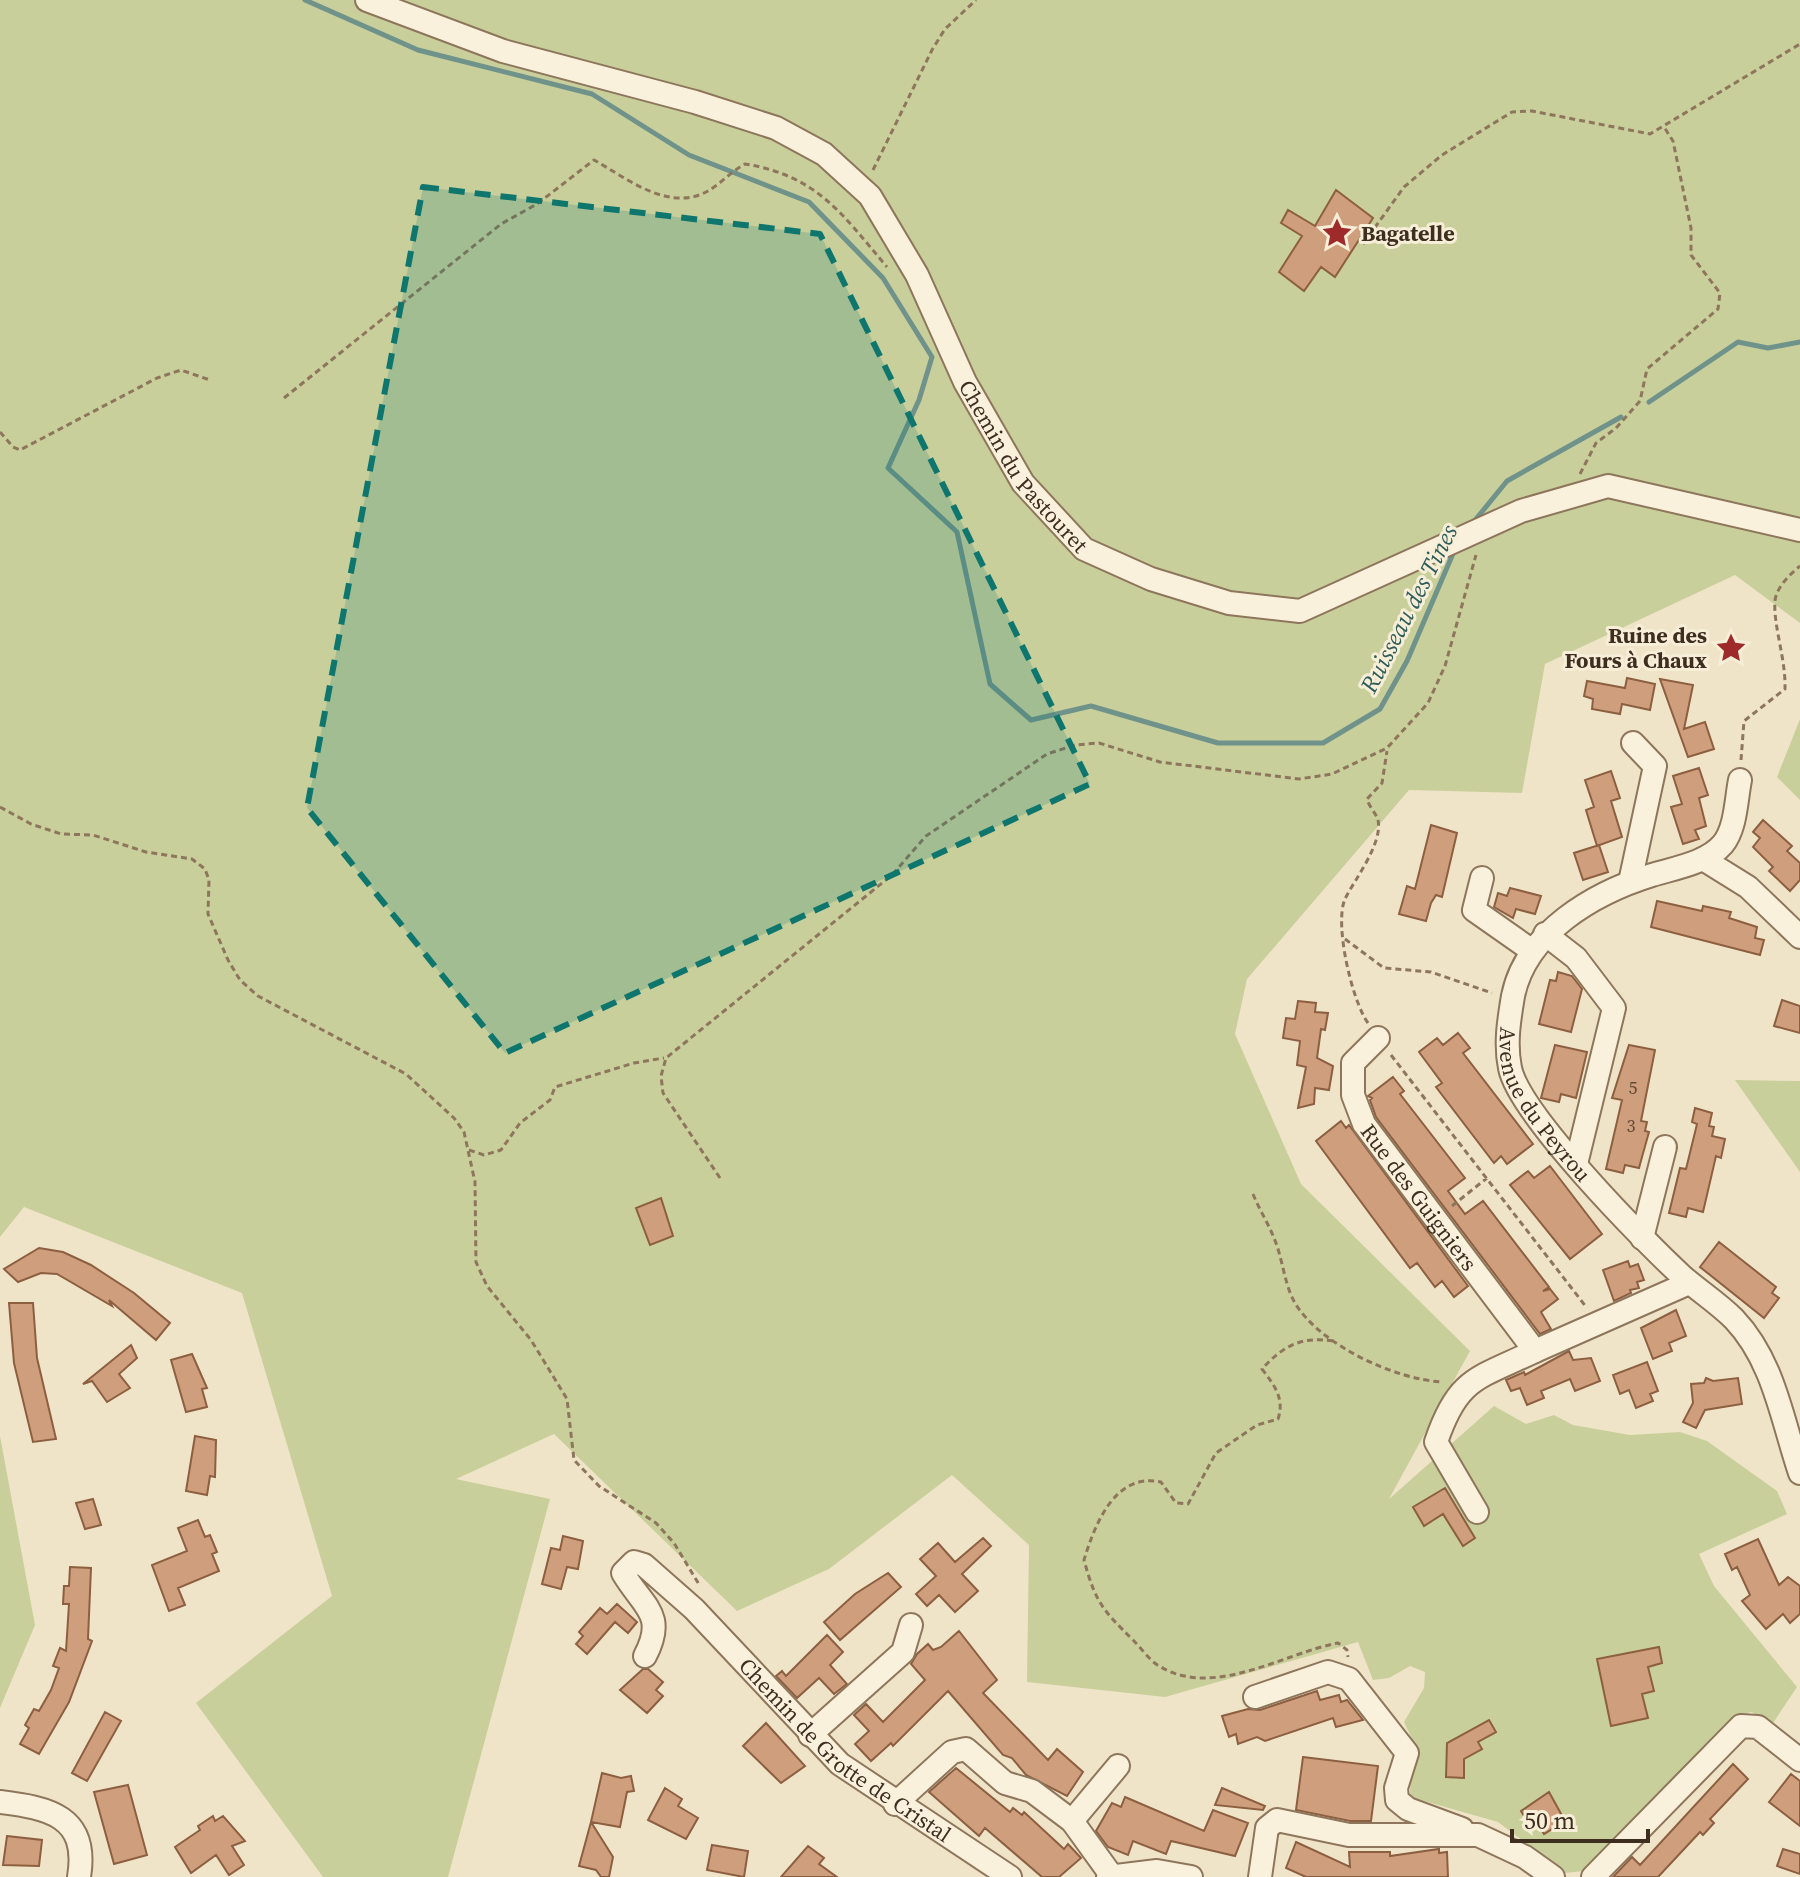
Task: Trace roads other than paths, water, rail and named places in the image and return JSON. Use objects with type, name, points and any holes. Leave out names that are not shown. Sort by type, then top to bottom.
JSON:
[{"type":"street","name":"Chemin du Pastouret","points":[[367,0],[503,51],[695,102],[776,128],[824,154],[861,186],[917,275],[965,382],[1023,483],[1084,549],[1151,579],[1229,603],[1300,611],[1521,511],[1608,486],[1799,529]]},
{"type":"street","points":[[1630,882],[1655,766],[1633,743]]},
{"type":"street","points":[[1538,942],[1630,882],[1703,859],[1722,845],[1731,832],[1740,780]]},
{"type":"street","points":[[1703,859],[1748,887],[1800,937]]},
{"type":"street","points":[[1482,878],[1474,910],[1576,958],[1614,1008],[1576,1164]]},
{"type":"street","name":"Avenue du Peyrou","points":[[1538,942],[1512,1001],[1507,1031],[1510,1070],[1522,1099],[1642,1238],[1689,1283],[1734,1319],[1758,1351],[1796,1442],[1800,1473]]},
{"type":"street","name":"Rue des Guigniers","points":[[1378,1038],[1353,1063],[1353,1095],[1364,1124],[1535,1351]]},
{"type":"street","points":[[1642,1238],[1665,1147]]},
{"type":"street","points":[[1477,1512],[1436,1442],[1455,1396],[1471,1380],[1597,1321],[1689,1283]]},
{"type":"street","name":"Chemin de Grotte de Cristal","points":[[645,1656],[655,1637],[656,1626],[651,1612],[623,1573],[627,1566],[644,1565],[698,1599],[810,1735],[840,1764],[895,1804],[1010,1877]]},
{"type":"street","points":[[810,1735],[903,1652],[911,1625]]},
{"type":"street","points":[[1255,1697],[1328,1672],[1349,1679],[1407,1753],[1396,1788],[1397,1800],[1408,1809],[1478,1835],[1525,1857],[1553,1877]]},
{"type":"street","points":[[1593,1877],[1741,1726],[1758,1727],[1800,1760]]},
{"type":"street","points":[[895,1804],[952,1752],[966,1749],[1005,1783],[1032,1791],[1072,1821],[1110,1876],[1157,1871],[1191,1877]]},
{"type":"street","points":[[1072,1821],[1118,1766]]},
{"type":"street","points":[[0,1802],[37,1806],[55,1812],[67,1822],[79,1840],[79,1877]]},
{"type":"street","points":[[1260,1877],[1267,1828],[1277,1820],[1349,1835],[1478,1835]]},
{"type":"waterway","name":"Ruisseau des Tines","points":[[305,0],[418,50],[592,94],[689,155],[809,202],[883,278],[932,357],[919,400],[888,468],[957,532],[990,684],[1031,720],[1091,706],[1218,743],[1323,743],[1380,709],[1407,661],[1455,549]]},
{"type":"waterway","name":"Ruisseau des Tines","points":[[1649,402],[1738,342],[1768,348],[1800,342]]},
{"type":"waterway","name":"Ruisseau des Tines","points":[[1472,524],[1507,481],[1621,417]]},
{"type":"place","name":"Bagatelle","points":[[1337,233]]},
{"type":"place","name":"Ruine des Fours à Chaux","points":[[1731,648]]}]
